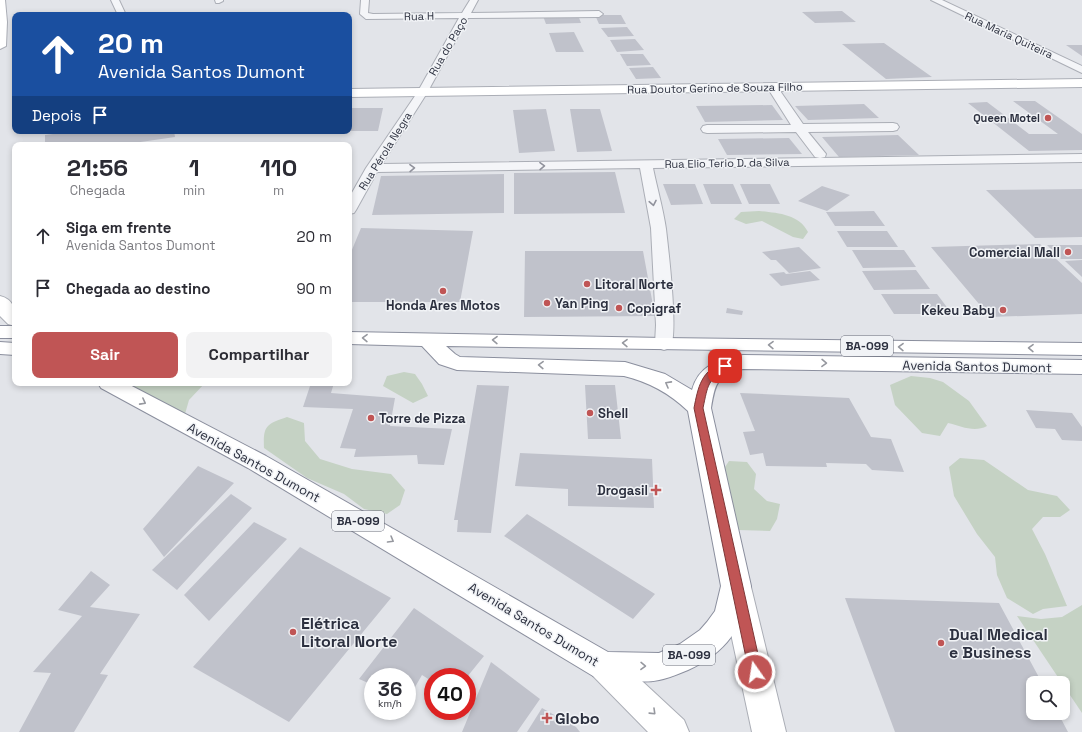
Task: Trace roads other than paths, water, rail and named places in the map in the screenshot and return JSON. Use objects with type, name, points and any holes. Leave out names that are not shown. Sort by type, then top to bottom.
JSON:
[{"type":"main road","points":[[0,0],[2,42]]},
{"type":"main road","name":"Rua Doutor Gerino de Souza Filho","points":[[352,93],[1082,84]]},
{"type":"main road","points":[[0,302],[12,317]]},
{"type":"main road","points":[[0,332],[12,332]]},
{"type":"main road","name":"Avenida Santos Dumont","points":[[352,338],[664,344],[1082,349]]},
{"type":"main road","points":[[427,339],[447,359],[458,363],[625,369],[650,375],[669,383],[699,408]]},
{"type":"main road","points":[[0,348],[12,349]]},
{"type":"main road","name":"Avenida Santos Dumont","points":[[115,386],[257,462],[604,666],[660,666],[692,653],[705,645],[723,625],[730,613],[734,600],[736,586],[699,408],[703,386],[711,374],[725,366],[744,362],[1082,367]]},
{"type":"main road","points":[[736,586],[769,732]]},
{"type":"main road","points":[[604,666],[672,732]]},
{"type":"street","points":[[115,0],[121,12]]},
{"type":"street","name":"Rua H","points":[[365,0],[364,14],[372,17],[599,14]]},
{"type":"street","name":"Rua do Paço","points":[[422,93],[474,0]]},
{"type":"street","name":"Rua Maria Quiteira","points":[[935,0],[1082,70]]},
{"type":"street","points":[[394,16],[403,6]]},
{"type":"street","points":[[772,87],[800,129],[820,154]]},
{"type":"street","name":"Rua Pérola Negra","points":[[352,205],[373,168],[422,93]]},
{"type":"street","points":[[707,129],[892,127]]},
{"type":"street","name":"Rua Elio Terio D. da Silva","points":[[373,168],[1082,158]]},
{"type":"street","points":[[646,164],[658,228],[665,325],[664,344]]},
{"type":"place","name":"Queen Motel","points":[[1048,118]]},
{"type":"place","name":"Comercial Mall","points":[[1068,252]]},
{"type":"place","name":"Litoral Norte","points":[[587,284]]},
{"type":"place","name":"Honda Ares Motos","points":[[443,291]]},
{"type":"place","name":"Yan Ping","points":[[547,303]]},
{"type":"place","name":"Copigraf","points":[[619,308]]},
{"type":"place","name":"Kekeu Baby","points":[[1003,310]]},
{"type":"place","name":"Shell","points":[[590,413]]},
{"type":"place","name":"Torre de Pizza","points":[[371,418]]},
{"type":"place","name":"Drogasil","points":[[656,490]]},
{"type":"place","name":"Elétrica Litoral Norte","points":[[293,632]]},
{"type":"place","name":"Dual Medical e Business","points":[[941,643]]},
{"type":"place","name":"Globo","points":[[547,718]]}]
